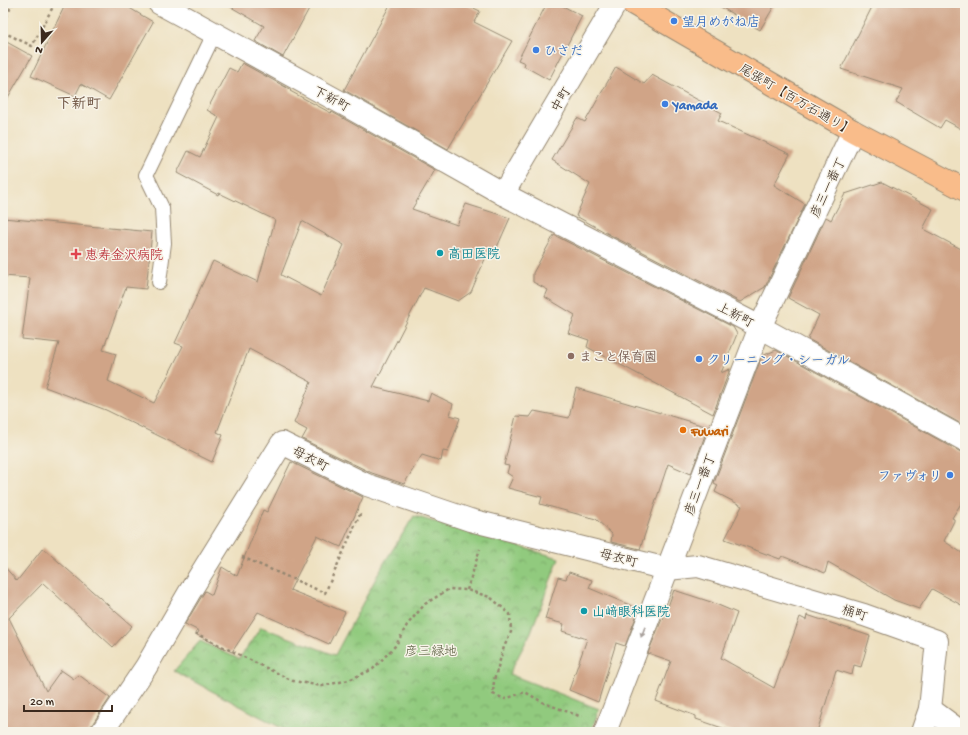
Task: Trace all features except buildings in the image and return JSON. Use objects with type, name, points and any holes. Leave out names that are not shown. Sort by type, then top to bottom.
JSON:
[{"type":"highway","name":"尾張町【百万石通り】","points":[[632,3],[854,131],[965,190]]},
{"type":"street","name":"下新町","points":[[160,3],[503,194]]},
{"type":"street","name":"中町","points":[[503,194],[616,3]]},
{"type":"street","name":"彦三一番丁","points":[[606,729],[760,327],[854,131]]},
{"type":"street","name":"上新町","points":[[503,194],[760,327],[965,440]]},
{"type":"street","name":"母衣町","points":[[102,732],[146,667],[172,621],[282,443],[372,487],[470,520],[667,569]]},
{"type":"street","name":"桶町","points":[[667,569],[698,566],[864,615],[938,641],[930,709]]},
{"type":"street","points":[[922,732],[930,709],[962,732]]},
{"type":"lane","points":[[159,282],[164,243],[162,208],[146,175],[214,34]]},
{"type":"path","points":[[3,21],[13,3]]},
{"type":"path","points":[[3,32],[32,46],[54,3]]},
{"type":"path","points":[[217,547],[325,593],[372,487]]},
{"type":"path","points":[[467,590],[488,524]]},
{"type":"path","points":[[172,621],[293,681],[322,686],[349,680],[373,669],[396,645],[407,626],[426,604],[449,589],[467,590],[490,597],[510,614],[511,632],[504,648],[494,680],[493,694],[505,699],[525,692],[544,703],[606,729]]},
{"type":"green space","name":"彦三緑地","points":[[414,516],[559,558],[531,632],[509,674],[599,709],[591,732],[289,732],[174,671],[200,641],[239,659],[261,627],[335,655],[384,563]]},
{"type":"place","name":"望月めがね店","points":[[674,21]]},
{"type":"place","name":"ひさだ","points":[[536,50]]},
{"type":"place","name":"Yamada","points":[[665,104]]},
{"type":"place","name":"高田医院","points":[[440,253]]},
{"type":"place","name":"恵寿金沢病院","points":[[76,254]]},
{"type":"place","name":"まこと保育園","points":[[571,356]]},
{"type":"place","name":"クリーニング・シーガル","points":[[699,359]]},
{"type":"place","name":"Fuwari","points":[[683,430]]},
{"type":"place","name":"ファヴォリ","points":[[950,475]]},
{"type":"place","name":"山﨑眼科医院","points":[[584,611]]},
{"type":"district","name":"下新町","points":[[79,103]]}]
